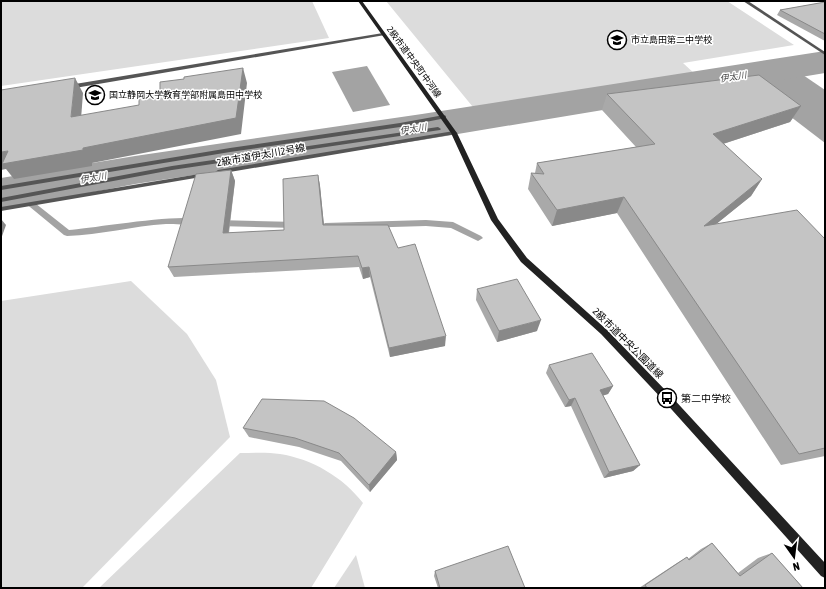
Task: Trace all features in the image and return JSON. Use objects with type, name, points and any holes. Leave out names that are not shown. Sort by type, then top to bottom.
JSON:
[{"type":"street","name":"2級市道中央町中河線","points":[[360,1],[454,133]]},
{"type":"street","points":[[745,1],[825,54]]},
{"type":"street","points":[[64,88],[384,34]]},
{"type":"street","points":[[1,188],[101,170],[444,117]]},
{"type":"street","points":[[1,200],[172,168],[438,129]]},
{"type":"street","name":"2級市道伊太川2号線","points":[[1,209],[454,133]]},
{"type":"street","name":"2級市道中央公園道線","points":[[454,133],[495,220],[524,260],[604,332],[667,398],[825,572]]},
{"type":"shaded area","points":[[1,1],[312,1],[329,38],[1,86]]},
{"type":"shaded area","points":[[386,1],[727,1],[794,45],[683,63],[696,75],[477,112]]},
{"type":"shaded area","points":[[367,66],[390,105],[353,112],[332,72]]},
{"type":"shaded area","points":[[803,75],[825,90],[825,143],[748,84]]},
{"type":"shaded area","points":[[131,281],[187,334],[216,380],[230,437],[82,588],[1,588],[1,301]]},
{"type":"shaded area","points":[[240,453],[275,453],[304,460],[336,477],[363,503],[311,588],[99,588]]},
{"type":"shaded area","points":[[356,555],[365,588],[334,588]]},
{"type":"building","points":[[825,2],[825,34],[780,10]]},
{"type":"building","points":[[243,68],[236,118],[83,148],[83,150],[2,164],[8,151],[1,152],[1,90],[75,78],[71,117],[139,105],[139,97],[160,94],[160,82]]},
{"type":"building","points":[[759,75],[801,106],[713,134],[762,179],[704,226],[797,210],[825,239],[825,448],[799,454],[624,197],[557,210],[531,173],[544,174],[537,163],[655,144],[607,94]]},
{"type":"building","points":[[231,170],[223,233],[284,230],[283,179],[318,175],[323,225],[388,225],[398,248],[415,244],[446,336],[389,348],[369,267],[362,268],[358,256],[168,267],[196,174]]},
{"type":"building","points":[[517,279],[541,320],[499,331],[477,289]]},
{"type":"building","points":[[592,353],[613,386],[600,390],[640,465],[609,472],[575,398],[569,400],[549,365]]},
{"type":"building","points":[[262,399],[324,401],[354,418],[396,452],[369,485],[339,453],[295,438],[243,428]]},
{"type":"building","points":[[712,543],[740,576],[772,553],[803,588],[647,588],[645,585],[687,557],[689,560]]},
{"type":"building","points":[[508,546],[525,588],[440,588],[435,571]]},
{"type":"waterway","name":"伊太川","points":[[1,194],[135,170],[422,127],[825,62]]},
{"type":"waterway","points":[[16,191],[67,233],[99,231],[147,223],[195,221]]},
{"type":"waterway","points":[[217,223],[297,225]]},
{"type":"waterway","points":[[325,226],[426,223],[453,225],[478,238]]},
{"type":"place","name":"市立島田第二中学校","points":[[617,40]]},
{"type":"place","name":"国立静岡大学教育学部附属島田中学校","points":[[95,95]]},
{"type":"place","name":"第二中学校","points":[[667,398]]}]
